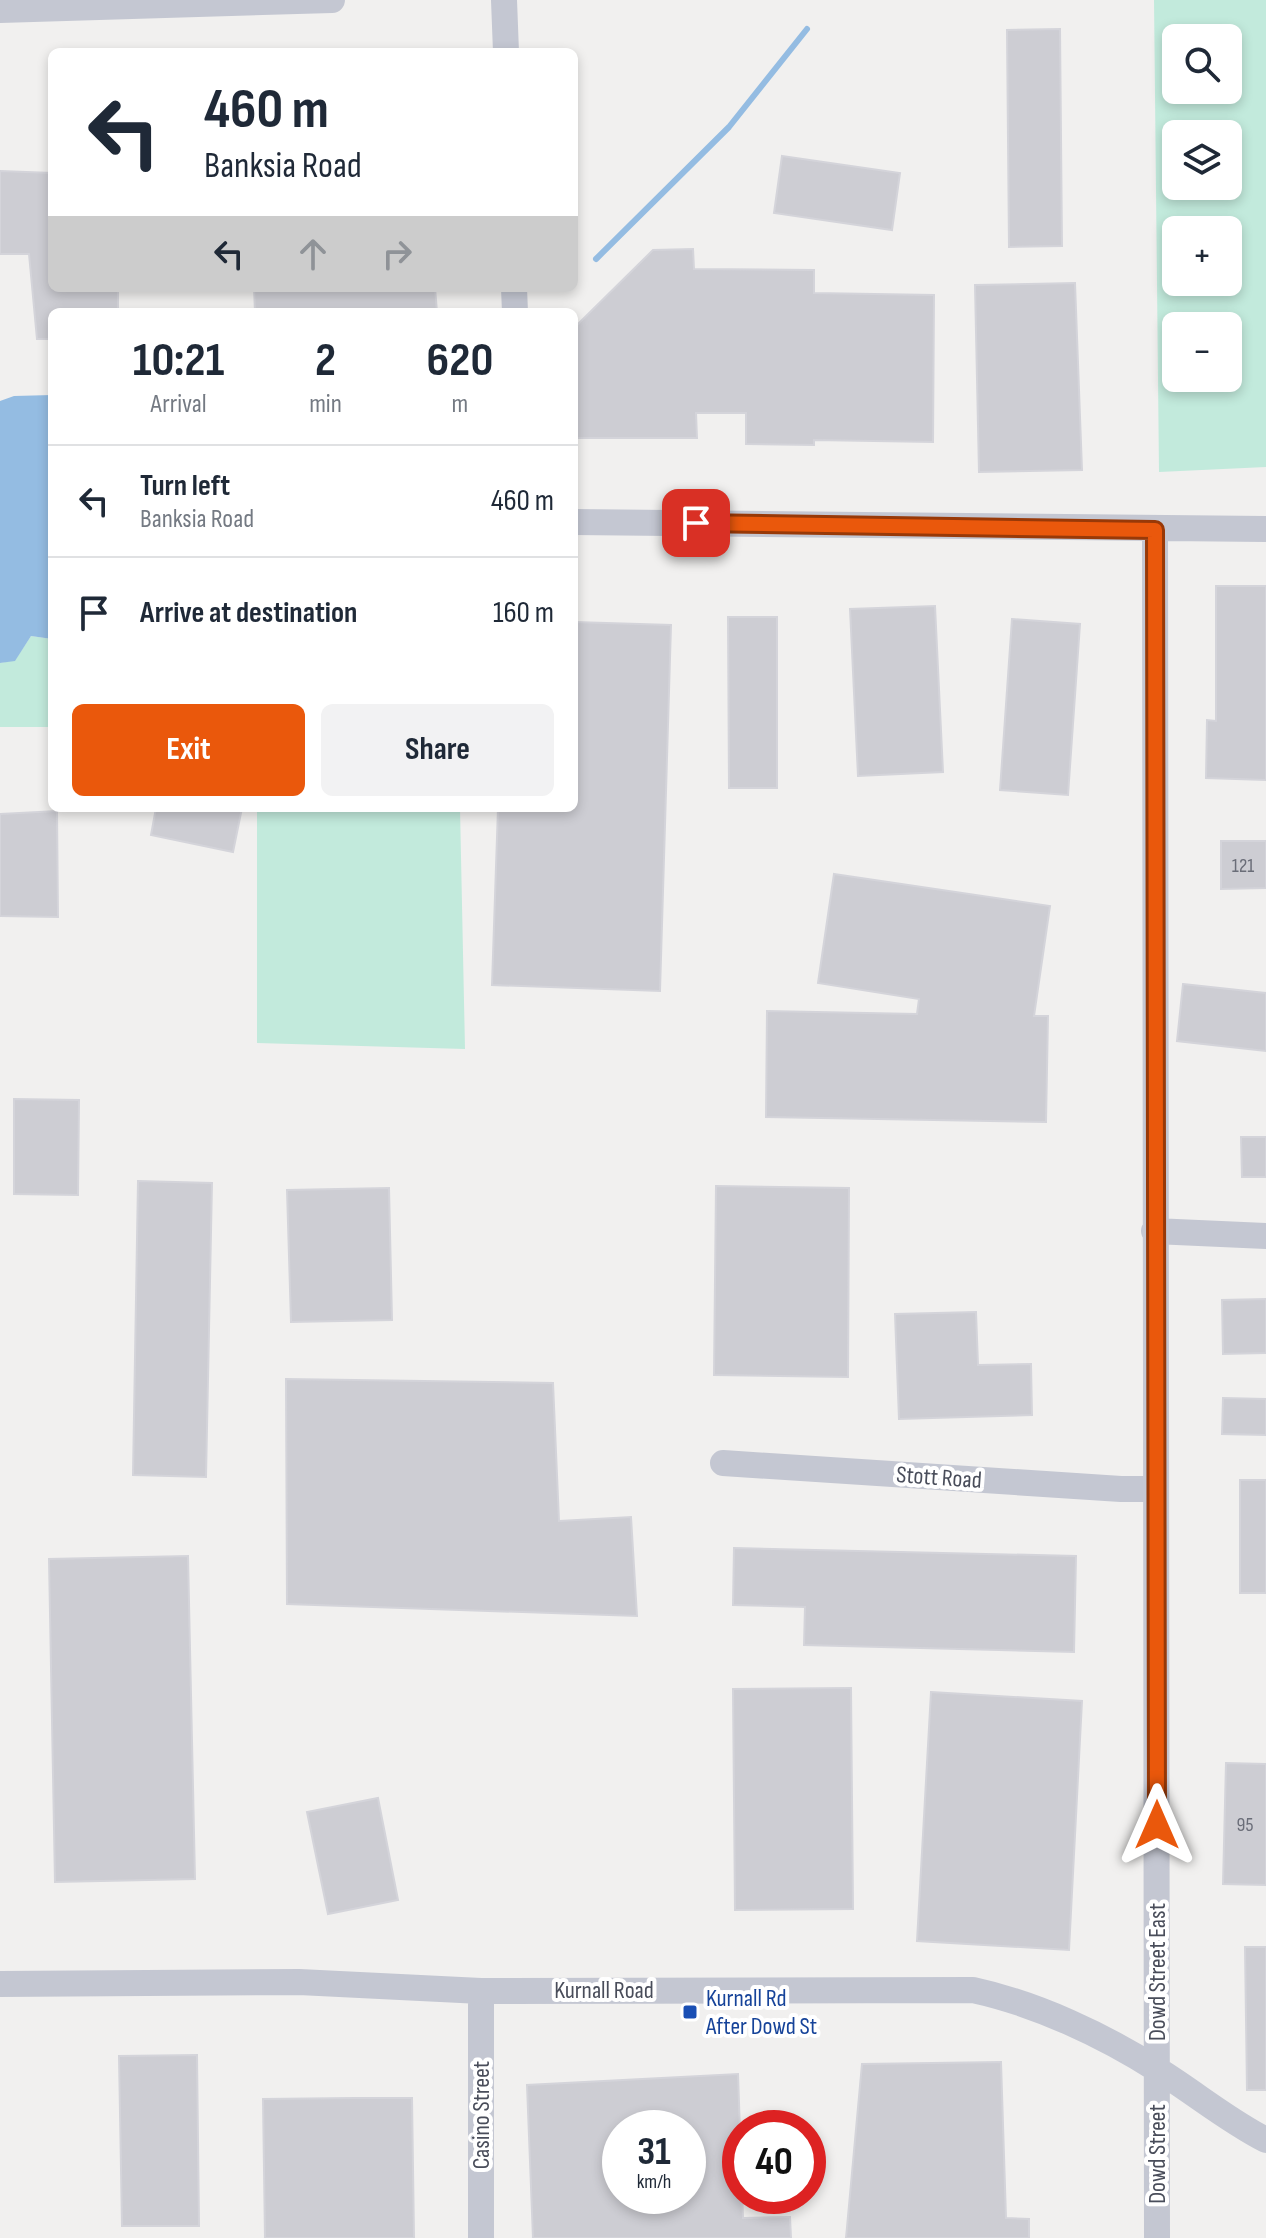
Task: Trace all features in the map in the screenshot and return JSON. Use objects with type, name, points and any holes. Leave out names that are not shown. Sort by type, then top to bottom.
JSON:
[{"type":"street","points":[[0,10],[332,0]]},
{"type":"street","points":[[504,0],[506,48]]},
{"type":"street","points":[[578,522],[1266,529]]},
{"type":"street","name":"Dowd Street East","points":[[1155,530],[1157,2069]]},
{"type":"street","points":[[1154,1231],[1266,1236]]},
{"type":"street","name":"Stott Road","points":[[723,1463],[1156,1489]]},
{"type":"street","name":"Kurnall Road","points":[[0,1984],[299,1982],[481,1991],[973,1990],[1005,1997],[1086,2031],[1157,2069],[1234,2123],[1266,2140]]},
{"type":"street","name":"Casino Street","points":[[481,1991],[481,2238]]},
{"type":"street","name":"Dowd Street","points":[[1157,2069],[1157,2238]]},
{"type":"green space","points":[[1154,0],[1266,0],[1266,467],[1159,472]]},
{"type":"green space","points":[[31,636],[48,638],[48,727],[0,727],[0,663],[15,660]]},
{"type":"green space","points":[[257,812],[460,812],[465,1049],[257,1043]]},
{"type":"water","points":[[48,395],[48,638],[31,636],[15,661],[0,663],[0,401],[14,396]]},
{"type":"building","points":[[1060,29],[1062,246],[1009,247],[1007,30]]},
{"type":"building","points":[[782,156],[900,173],[892,230],[774,213]]},
{"type":"building","points":[[0,171],[48,173],[48,292],[118,292],[118,308],[48,308],[48,339],[37,339],[29,254],[0,254]]},
{"type":"building","points":[[693,249],[694,269],[814,270],[814,293],[934,295],[933,442],[814,440],[814,445],[746,444],[746,413],[696,413],[697,438],[578,438],[578,324],[653,250]]},
{"type":"building","points":[[1075,283],[1082,470],[979,472],[975,285]]},
{"type":"building","points":[[254,292],[435,292],[437,308],[255,308]]},
{"type":"building","points":[[1216,586],[1266,586],[1266,780],[1206,778],[1207,720],[1216,721]]},
{"type":"building","points":[[935,606],[943,772],[858,776],[850,609]]},
{"type":"building","points":[[728,617],[777,617],[777,788],[729,788]]},
{"type":"building","points":[[1012,619],[1080,624],[1068,795],[1000,790]]},
{"type":"building","points":[[578,622],[671,625],[660,991],[492,985],[498,812],[578,812]]},
{"type":"building","points":[[57,812],[58,917],[0,916],[0,814]]},
{"type":"building","points":[[155,812],[241,812],[233,852],[151,835]]},
{"type":"building","points":[[1221,841],[1266,841],[1266,888],[1221,889]]},
{"type":"building","points":[[834,874],[1050,906],[1034,1016],[1048,1016],[1046,1122],[766,1117],[767,1011],[917,1014],[919,999],[818,983]]},
{"type":"building","points":[[1183,984],[1266,993],[1266,1051],[1177,1041]]},
{"type":"building","points":[[14,1099],[79,1100],[78,1195],[14,1194]]},
{"type":"building","points":[[1241,1137],[1266,1137],[1266,1177],[1242,1177]]},
{"type":"building","points":[[138,1181],[212,1183],[206,1477],[133,1475]]},
{"type":"building","points":[[716,1186],[849,1188],[848,1377],[714,1375]]},
{"type":"building","points":[[389,1188],[392,1320],[291,1322],[287,1190]]},
{"type":"building","points":[[1266,1299],[1266,1353],[1223,1354],[1222,1300]]},
{"type":"building","points":[[976,1312],[978,1365],[1031,1364],[1032,1415],[899,1419],[895,1314]]},
{"type":"building","points":[[286,1379],[553,1383],[559,1521],[631,1517],[637,1616],[287,1604]]},
{"type":"building","points":[[1223,1398],[1266,1399],[1266,1435],[1222,1434]]},
{"type":"building","points":[[1240,1480],[1266,1480],[1266,1593],[1240,1593]]},
{"type":"building","points":[[734,1548],[1076,1556],[1074,1652],[804,1645],[805,1607],[733,1605]]},
{"type":"building","points":[[188,1556],[195,1879],[55,1882],[49,1559]]},
{"type":"building","points":[[851,1688],[853,1909],[735,1910],[733,1689]]},
{"type":"building","points":[[931,1692],[1082,1701],[1069,1950],[917,1941]]},
{"type":"building","points":[[1226,1763],[1266,1764],[1266,1885],[1223,1884]]},
{"type":"building","points":[[378,1798],[398,1900],[328,1914],[307,1812]]},
{"type":"building","points":[[1245,1947],[1266,1947],[1266,2090],[1247,2090]]},
{"type":"building","points":[[197,2055],[199,2226],[122,2226],[119,2056]]},
{"type":"building","points":[[1001,2062],[1006,2218],[1029,2219],[1029,2238],[846,2238],[862,2064]]},
{"type":"building","points":[[738,2074],[739,2110],[722,2110],[722,2214],[743,2214],[743,2218],[790,2217],[791,2238],[533,2238],[527,2085]]},
{"type":"building","points":[[412,2098],[414,2238],[265,2238],[263,2099]]},
{"type":"waterway","points":[[596,259],[729,127],[807,29]]},
{"type":"place","name":"Kurnall Rd After Dowd St","points":[[690,2012]]},
{"type":"route","points":[[696,523],[1155,530],[1157,1825]]}]
